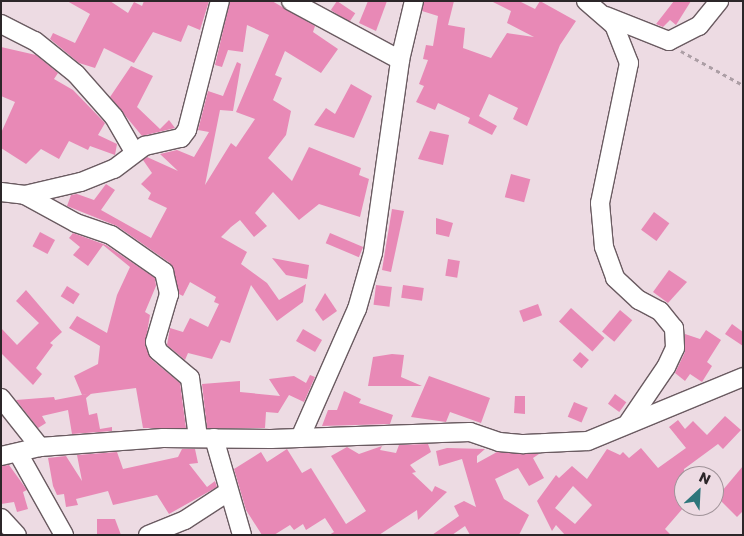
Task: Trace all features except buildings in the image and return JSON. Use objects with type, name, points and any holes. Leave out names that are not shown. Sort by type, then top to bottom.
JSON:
[{"type":"street","points":[[25,195],[81,182],[114,169],[134,151],[172,142],[188,130],[220,1]]},
{"type":"street","points":[[291,1],[400,60]]},
{"type":"street","points":[[300,438],[369,271],[400,60],[414,1]]},
{"type":"street","points":[[586,1],[606,15],[669,42],[699,26],[719,1]]},
{"type":"street","points":[[606,15],[629,63],[600,203],[604,247],[615,278],[639,300],[660,311],[674,328],[675,348],[666,367],[624,428]]},
{"type":"street","points":[[1,24],[35,41],[76,74],[114,117],[134,151]]},
{"type":"street","points":[[1,192],[25,195],[124,243],[169,279],[169,294],[155,342],[158,351],[190,378],[206,438],[228,492],[242,535]]},
{"type":"street","points":[[64,535],[10,455],[40,447],[206,438],[300,438],[470,432],[499,442],[524,444],[588,441],[624,428],[743,377]]},
{"type":"street","points":[[1,398],[40,447]]},
{"type":"street","points":[[148,535],[185,520],[228,492]]},
{"type":"street","points":[[1,518],[17,535]]},
{"type":"path","points":[[669,42],[695,62],[743,85]]}]
